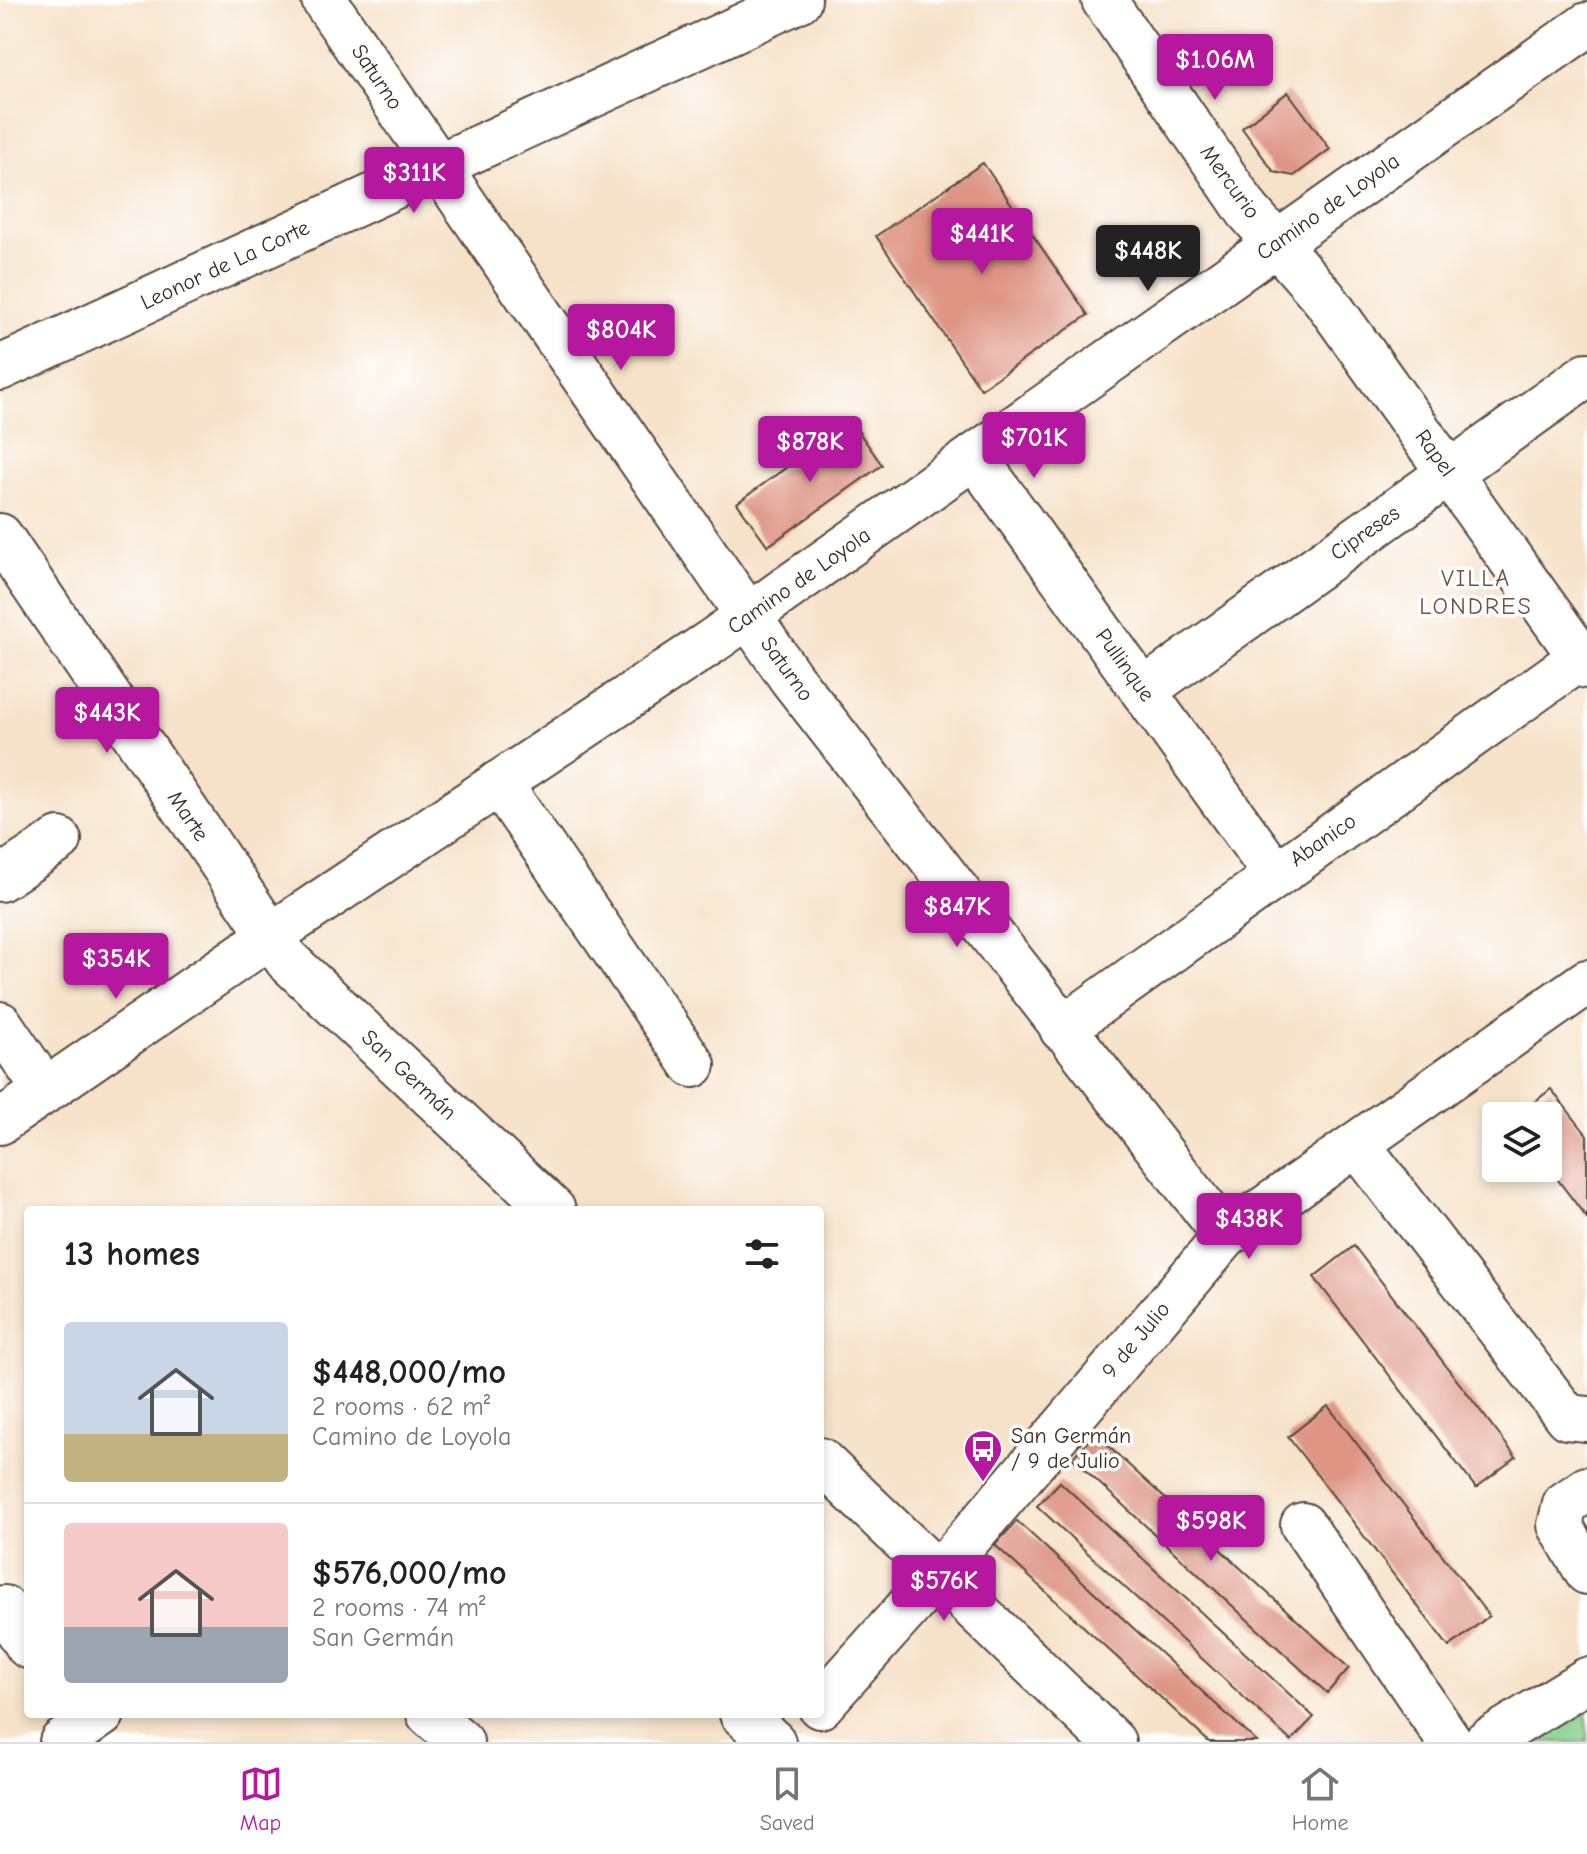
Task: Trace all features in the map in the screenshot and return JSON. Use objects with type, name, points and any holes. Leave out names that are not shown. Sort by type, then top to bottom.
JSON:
[{"type":"street","name":"Saturno","points":[[324,0],[791,678],[1226,1236]]},
{"type":"street","name":"Leonor de La Corte","points":[[0,368],[437,167],[742,12],[799,0]]},
{"type":"street","name":"Mercurio","points":[[1104,0],[1248,211],[1277,243]]},
{"type":"street","name":"Camino de Loyola","points":[[0,1122],[270,936],[748,616],[1587,25]]},
{"type":"street","name":"Rapel","points":[[1277,243],[1324,298],[1585,658]]},
{"type":"street","name":"Cipreses","points":[[1143,691],[1587,375]]},
{"type":"street","name":"Pullinque","points":[[975,457],[1275,874]]},
{"type":"street","name":"Marte","points":[[0,536],[270,936]]},
{"type":"street","name":"Abanico","points":[[1062,1029],[1275,874],[1585,658]]},
{"type":"street","points":[[499,783],[693,1065]]},
{"type":"street","points":[[0,879],[59,840]]},
{"type":"street","name":"San Germán","points":[[270,936],[302,975],[549,1206]]},
{"type":"street","name":"9 de Julio","points":[[824,1702],[940,1572],[1226,1236],[1587,982]]},
{"type":"street","points":[[0,1024],[45,1090]]},
{"type":"street","points":[[1357,1144],[1567,1417],[1587,1419]]},
{"type":"street","points":[[824,1464],[940,1572],[1113,1742]]},
{"type":"street","points":[[1587,1489],[1565,1504],[1560,1525],[1587,1572]]},
{"type":"street","points":[[1303,1525],[1450,1742]]},
{"type":"street","points":[[4,1608],[24,1640]]},
{"type":"street","points":[[1486,1742],[1587,1680]]},
{"type":"street","points":[[434,1718],[461,1742]]},
{"type":"street","points":[[746,1718],[773,1742]]},
{"type":"street","points":[[787,1742],[809,1718]]},
{"type":"green space","points":[[1587,1701],[1587,1742],[1522,1742]]},
{"type":"building","points":[[1288,92],[1330,149],[1294,176],[1274,172],[1242,128]]},
{"type":"building","points":[[983,163],[1088,315],[981,389],[876,236]]},
{"type":"building","points":[[851,421],[882,465],[768,546],[737,503]]},
{"type":"building","points":[[1551,1089],[1561,1102],[1534,1102]]},
{"type":"building","points":[[1562,1103],[1587,1135],[1587,1218],[1559,1182],[1562,1182]]},
{"type":"building","points":[[1354,1246],[1516,1457],[1476,1488],[1314,1277]]},
{"type":"building","points":[[1328,1406],[1489,1616],[1449,1647],[1288,1437]]},
{"type":"building","points":[[1095,1434],[1349,1668],[1327,1693],[1072,1458]]},
{"type":"building","points":[[1060,1482],[1314,1717],[1291,1741],[1037,1506]]},
{"type":"building","points":[[1017,1521],[1257,1742],[1209,1742],[995,1545]]},
{"type":"place","name":"San Germán / 9 de Julio","points":[[983,1483]]},
{"type":"district","name":"VILLA LONDRES","points":[[1476,592]]}]
